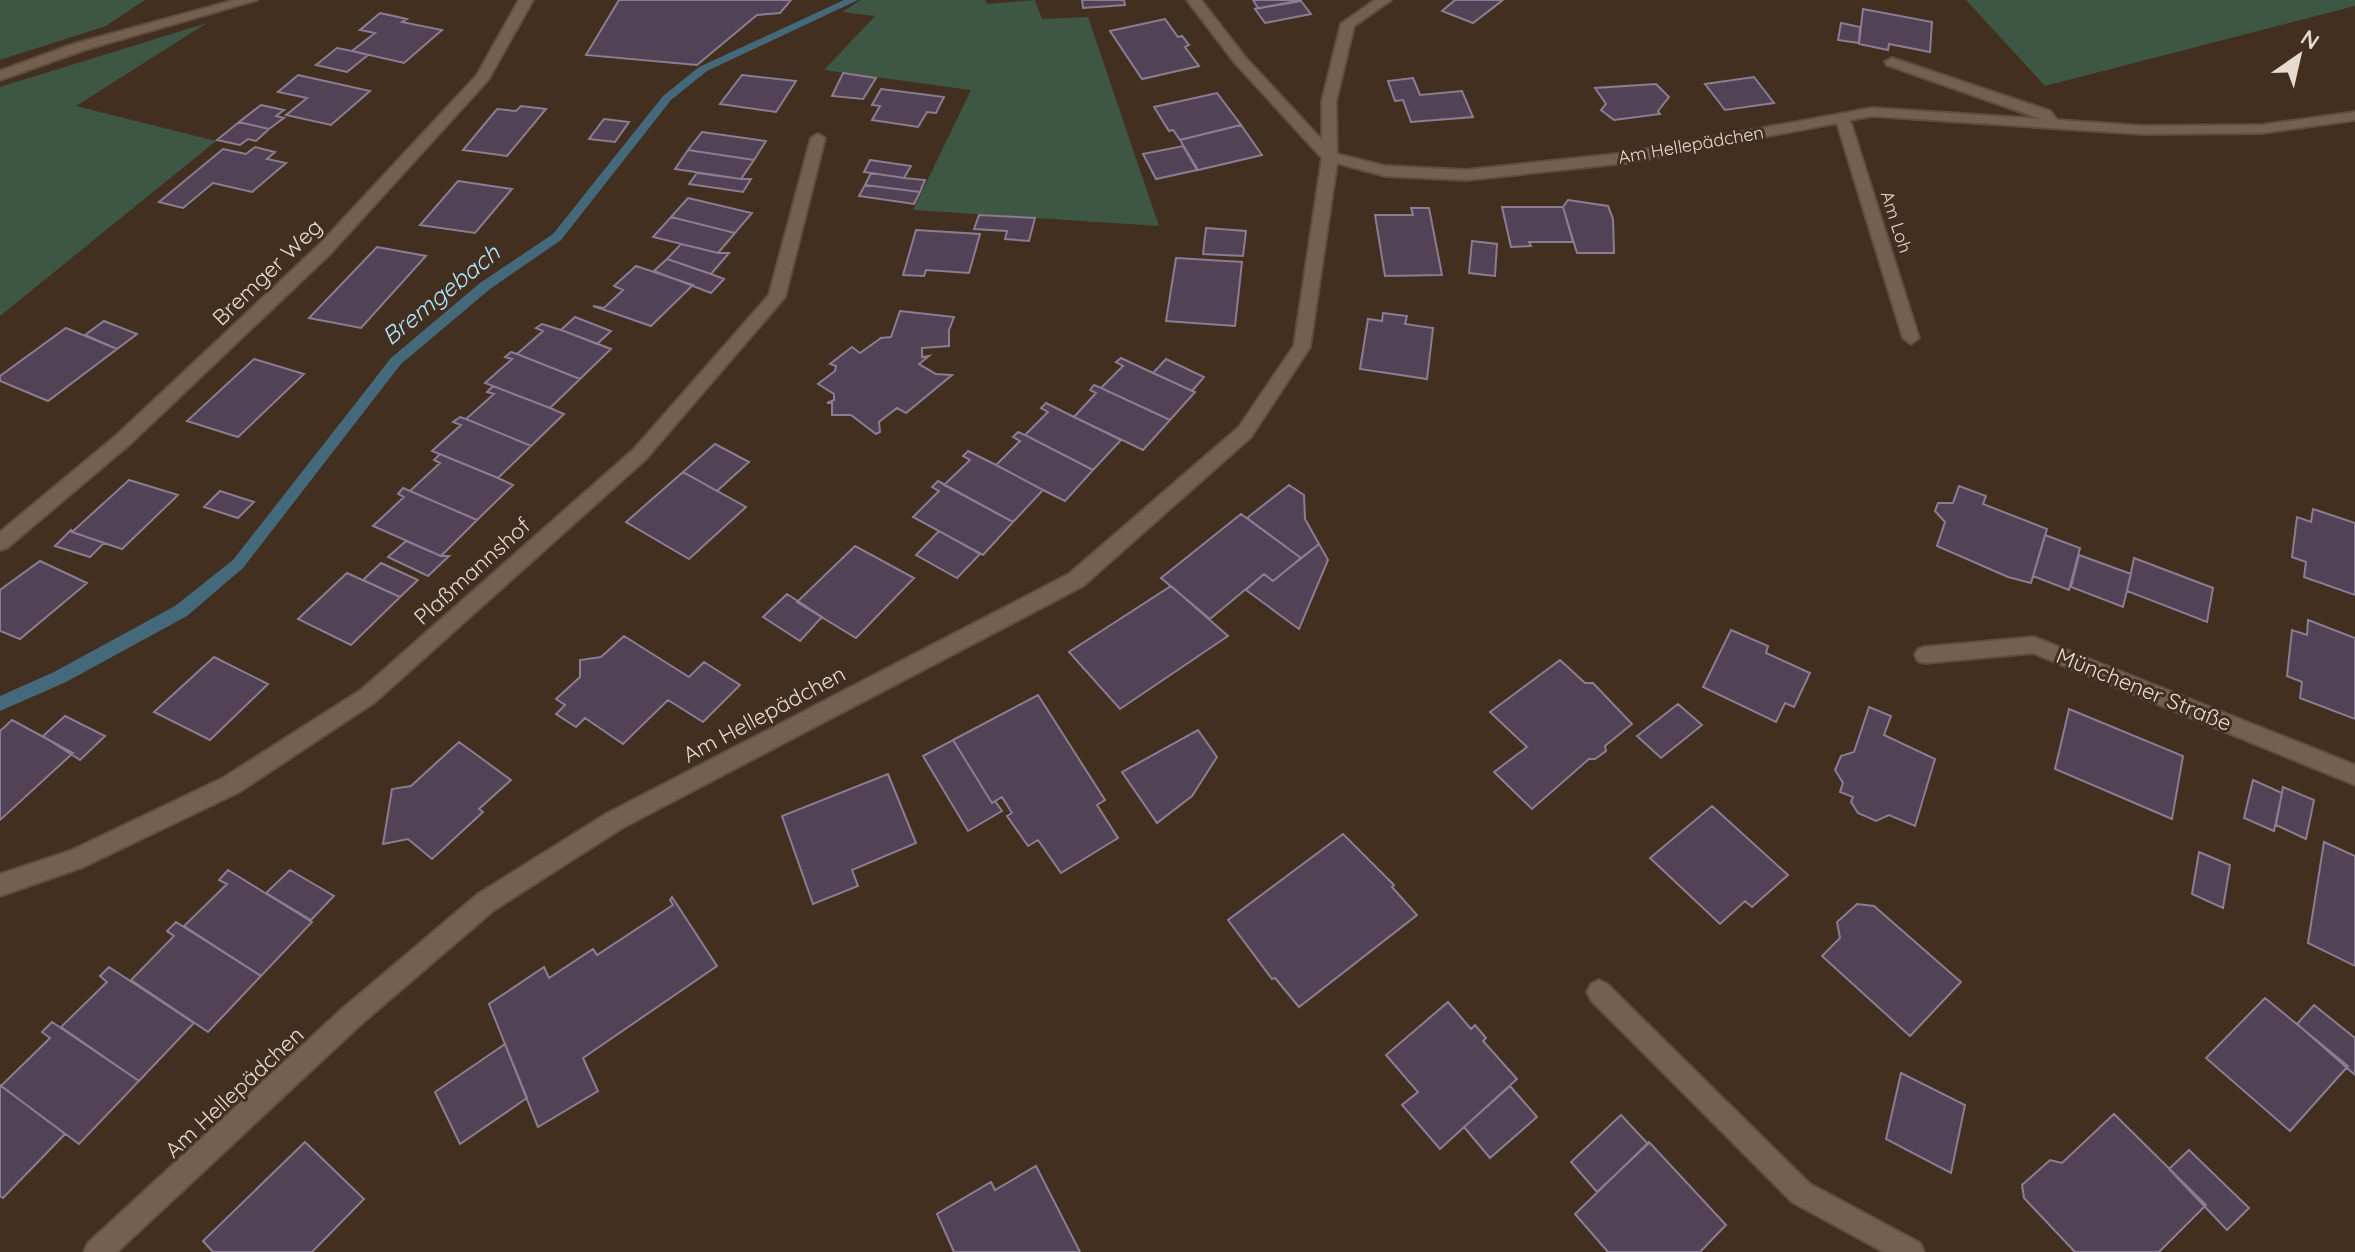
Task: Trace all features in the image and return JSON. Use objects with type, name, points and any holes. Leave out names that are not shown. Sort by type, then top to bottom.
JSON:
[{"type":"street","points":[[0,76],[79,47],[250,0]]},
{"type":"street","name":"Bremger Weg","points":[[0,543],[124,439],[325,249],[483,77],[526,0]]},
{"type":"street","points":[[1194,0],[1240,60],[1330,157]]},
{"type":"street","name":"Am Hellepädchen","points":[[97,1252],[351,1017],[486,902],[614,821],[1076,580],[1245,432],[1302,347],[1330,157],[1329,101],[1348,24],[1384,0]]},
{"type":"street","name":"Am Hellepädchen","points":[[1892,62],[2045,114],[2052,124]]},
{"type":"street","name":"Am Hellepädchen","points":[[1330,157],[1385,171],[1466,175],[1626,158],[1872,112],[2143,130],[2262,129],[2355,116]]},
{"type":"street","name":"Am Loh","points":[[1842,117],[1911,338]]},
{"type":"street","name":"Plaßmannshof","points":[[0,885],[75,860],[231,785],[368,696],[640,454],[777,297],[818,138]]},
{"type":"street","name":"Münchener Straße","points":[[1925,655],[2034,645],[2355,775]]},
{"type":"street","points":[[1599,992],[1801,1193],[1911,1252]]},
{"type":"green space","points":[[0,0],[145,0],[106,26],[0,60]]},
{"type":"green space","points":[[861,0],[985,0],[987,4],[1035,0],[1042,19],[1088,17],[1159,226],[913,210],[971,90],[824,70],[875,16],[842,12]]},
{"type":"green space","points":[[1966,0],[2355,0],[2355,6],[2045,86]]},
{"type":"green space","points":[[207,23],[76,106],[216,141],[0,316],[0,87]]},
{"type":"building","points":[[619,0],[791,0],[780,13],[757,15],[697,65],[586,55]]},
{"type":"building","points":[[1082,0],[1124,0],[1125,5],[1083,8]]},
{"type":"building","points":[[1253,0],[1302,0],[1254,9],[1258,8]]},
{"type":"building","points":[[1455,0],[1503,0],[1473,23],[1442,11]]},
{"type":"building","points":[[1301,1],[1311,14],[1265,23],[1255,9]]},
{"type":"building","points":[[1863,9],[1932,22],[1930,52],[1889,44],[1888,50],[1859,44]]},
{"type":"building","points":[[380,13],[407,19],[402,22],[442,30],[404,63],[352,51],[375,33],[360,30]]},
{"type":"building","points":[[1165,19],[1178,37],[1182,36],[1189,45],[1185,47],[1199,66],[1142,79],[1110,31]]},
{"type":"building","points":[[1841,23],[1860,27],[1859,43],[1838,40]]},
{"type":"building","points":[[337,48],[368,55],[347,72],[316,65]]},
{"type":"building","points":[[843,73],[876,78],[863,99],[832,96]]},
{"type":"building","points":[[298,75],[370,91],[331,125],[286,115],[307,98],[278,92]]},
{"type":"building","points":[[742,75],[796,81],[776,112],[720,104]]},
{"type":"building","points":[[1754,77],[1774,103],[1725,110],[1705,84]]},
{"type":"building","points":[[1413,78],[1420,95],[1462,91],[1473,117],[1411,122],[1403,100],[1395,101],[1388,81]]},
{"type":"building","points":[[1656,84],[1669,97],[1658,111],[1660,114],[1614,120],[1601,110],[1606,104],[1595,88]]},
{"type":"building","points":[[881,89],[944,97],[936,113],[927,112],[918,127],[872,120],[880,106],[872,105]]},
{"type":"building","points":[[1217,93],[1241,125],[1180,140],[1173,130],[1169,131],[1154,107]]},
{"type":"building","points":[[261,105],[284,110],[276,116],[284,118],[269,129],[239,122]]},
{"type":"building","points":[[521,106],[546,109],[507,156],[463,150],[497,109],[516,111]]},
{"type":"building","points":[[604,119],[629,122],[615,142],[589,139]]},
{"type":"building","points":[[239,122],[269,129],[256,141],[248,139],[240,145],[217,140]]},
{"type":"building","points":[[1241,125],[1262,155],[1198,170],[1180,140]]},
{"type":"building","points":[[702,132],[766,141],[754,160],[688,150]]},
{"type":"building","points":[[1183,146],[1197,170],[1156,179],[1143,154]]},
{"type":"building","points":[[255,147],[275,152],[267,159],[286,163],[252,192],[213,183],[183,208],[159,202],[223,149],[246,154]]},
{"type":"building","points":[[688,150],[754,160],[741,179],[675,169]]},
{"type":"building","points":[[870,160],[911,166],[904,178],[864,172]]},
{"type":"building","points":[[697,173],[751,179],[743,192],[689,184]]},
{"type":"building","points":[[871,173],[925,180],[920,192],[865,185]]},
{"type":"building","points":[[458,181],[512,189],[475,233],[420,225]]},
{"type":"building","points":[[865,185],[920,192],[914,204],[859,196]]},
{"type":"building","points":[[688,198],[752,213],[735,233],[671,217]]},
{"type":"building","points":[[1568,200],[1608,206],[1613,219],[1614,253],[1577,253],[1563,207]]},
{"type":"building","points":[[1502,207],[1563,207],[1573,242],[1529,242],[1531,246],[1511,247]]},
{"type":"building","points":[[1411,208],[1429,208],[1442,275],[1385,276],[1375,215],[1413,215]]},
{"type":"building","points":[[979,215],[1035,218],[1029,241],[1005,239],[1007,231],[974,229]]},
{"type":"building","points":[[671,217],[735,233],[718,253],[653,237]]},
{"type":"building","points":[[1206,228],[1246,231],[1243,256],[1203,254]]},
{"type":"building","points":[[916,230],[980,234],[969,273],[926,270],[924,276],[903,275]]},
{"type":"building","points":[[1472,241],[1497,244],[1495,276],[1469,273]]},
{"type":"building","points":[[681,244],[729,253],[711,274],[667,259]]},
{"type":"building","points":[[377,247],[426,256],[361,328],[309,318]]},
{"type":"building","points":[[1176,258],[1242,262],[1235,326],[1166,321]]},
{"type":"building","points":[[667,259],[724,279],[711,293],[654,271]]},
{"type":"building","points":[[636,266],[693,285],[651,326],[593,306],[604,308],[623,290],[614,286]]},
{"type":"building","points":[[900,311],[954,317],[949,330],[949,346],[922,348],[922,357],[929,356],[919,364],[936,374],[952,375],[906,413],[897,408],[879,422],[880,432],[876,434],[851,415],[832,415],[832,403],[827,403],[834,400],[834,394],[818,384],[835,371],[836,366],[830,364],[852,347],[860,353],[881,338],[891,337]]},
{"type":"building","points":[[1383,313],[1407,316],[1405,324],[1433,328],[1427,379],[1360,369],[1368,319],[1382,321]]},
{"type":"building","points":[[575,317],[611,331],[597,344],[561,330]]},
{"type":"building","points":[[104,321],[137,334],[117,349],[85,335]]},
{"type":"building","points":[[542,324],[611,349],[580,379],[517,354],[543,331],[536,328]]},
{"type":"building","points":[[66,328],[117,349],[48,401],[0,381],[0,376]]},
{"type":"building","points":[[511,352],[580,379],[550,408],[485,383],[512,359],[505,357]]},
{"type":"building","points":[[1121,358],[1195,392],[1170,420],[1101,388],[1123,366],[1116,362]]},
{"type":"building","points":[[254,359],[304,374],[238,437],[187,421]]},
{"type":"building","points":[[1166,359],[1204,377],[1192,391],[1153,373]]},
{"type":"building","points":[[1094,385],[1170,420],[1143,450],[1074,417],[1096,393],[1090,390]]},
{"type":"building","points":[[493,386],[564,414],[531,446],[466,419],[494,394],[487,392]]},
{"type":"building","points":[[1046,403],[1121,440],[1093,470],[1025,435],[1048,412],[1041,408]]},
{"type":"building","points":[[460,417],[531,446],[498,478],[432,451],[461,425],[453,422]]},
{"type":"building","points":[[1018,432],[1093,470],[1065,501],[1043,490],[996,465],[1020,441],[1013,437]]},
{"type":"building","points":[[715,444],[749,462],[717,491],[683,472]]},
{"type":"building","points":[[968,451],[1043,490],[1013,522],[944,485],[970,460],[963,456]]},
{"type":"building","points":[[440,454],[513,485],[477,520],[410,491],[440,463],[434,460]]},
{"type":"building","points":[[683,472],[746,507],[689,559],[626,522]]},
{"type":"building","points":[[129,480],[178,495],[122,549],[72,532]]},
{"type":"building","points":[[938,481],[1013,522],[983,555],[913,517],[939,491],[932,487]]},
{"type":"building","points":[[1289,485],[1304,495],[1305,519],[1319,544],[1301,558],[1247,518]]},
{"type":"building","points":[[1959,486],[1986,496],[1983,504],[2047,529],[2031,583],[2008,577],[1937,546],[1945,522],[1935,511],[1938,503],[1953,503]]},
{"type":"building","points":[[403,488],[477,520],[441,556],[373,526],[404,497],[398,494]]},
{"type":"building","points":[[220,491],[254,502],[238,518],[204,507]]},
{"type":"building","points":[[2313,509],[2355,523],[2355,595],[2304,577],[2306,562],[2292,557],[2297,517],[2311,522]]},
{"type":"building","points":[[1241,514],[1301,558],[1273,581],[1264,574],[1210,619],[1161,578]]},
{"type":"building","points":[[71,530],[104,543],[90,557],[55,546]]},
{"type":"building","points":[[939,531],[980,554],[957,578],[916,555]]},
{"type":"building","points":[[2045,535],[2080,548],[2069,590],[2033,576]]},
{"type":"building","points":[[406,541],[441,556],[449,556],[428,576],[388,557]]},
{"type":"building","points":[[1319,544],[1328,560],[1299,629],[1246,590],[1264,574],[1273,581]]},
{"type":"building","points":[[855,546],[914,578],[856,638],[797,602]]},
{"type":"building","points":[[2079,555],[2131,574],[2123,607],[2071,587]]},
{"type":"building","points":[[2134,558],[2213,588],[2207,622],[2127,591]]},
{"type":"building","points":[[40,561],[87,583],[20,639],[0,631],[0,590]]},
{"type":"building","points":[[381,563],[418,580],[400,597],[363,580]]},
{"type":"building","points":[[347,573],[400,597],[351,645],[298,619]]},
{"type":"building","points":[[1171,586],[1228,636],[1120,709],[1069,652]]},
{"type":"building","points":[[787,594],[822,617],[800,641],[763,617]]},
{"type":"building","points":[[2308,620],[2355,638],[2355,719],[2300,698],[2302,682],[2287,676],[2292,630],[2307,635]]},
{"type":"building","points":[[1731,630],[1768,646],[1766,653],[1810,673],[1794,707],[1785,703],[1776,722],[1703,687]]},
{"type":"building","points":[[624,636],[689,677],[704,662],[740,685],[703,722],[668,700],[623,744],[585,718],[576,727],[556,714],[565,705],[556,699],[580,677],[580,660],[601,657]]},
{"type":"building","points":[[214,657],[268,684],[210,740],[154,712]]},
{"type":"building","points":[[1560,660],[1585,683],[1593,683],[1632,724],[1605,746],[1606,751],[1595,759],[1589,759],[1532,809],[1494,772],[1527,747],[1490,712]]},
{"type":"building","points":[[1038,695],[1105,800],[1097,805],[1118,838],[1061,873],[1038,840],[1028,846],[1007,816],[1012,813],[1002,797],[992,803],[953,740]]},
{"type":"building","points":[[1678,704],[1702,725],[1661,758],[1637,736]]},
{"type":"building","points":[[1869,707],[1891,716],[1884,735],[1935,759],[1915,826],[1889,815],[1876,821],[1858,813],[1851,802],[1853,797],[1840,792],[1843,783],[1835,770],[1841,756],[1854,752]]},
{"type":"building","points":[[2069,709],[2183,756],[2172,819],[2055,769]]},
{"type":"building","points":[[65,716],[105,736],[80,760],[43,736]]},
{"type":"building","points":[[12,720],[73,753],[0,820],[0,731]]},
{"type":"building","points":[[1198,730],[1217,757],[1192,796],[1157,823],[1122,772]]},
{"type":"building","points":[[953,740],[992,803],[995,801],[1002,811],[968,831],[923,756]]},
{"type":"building","points":[[459,742],[511,780],[479,809],[483,812],[432,859],[408,839],[383,844],[392,789],[411,786]]},
{"type":"building","points":[[888,774],[916,843],[852,870],[858,886],[813,904],[782,816]]},
{"type":"building","points":[[2253,780],[2282,793],[2274,831],[2244,818]]},
{"type":"building","points":[[2283,787],[2314,800],[2306,839],[2276,825]]},
{"type":"building","points":[[1712,806],[1788,875],[1752,907],[1745,901],[1720,924],[1650,858]]},
{"type":"building","points":[[1343,834],[1394,885],[1392,887],[1417,915],[1299,1007],[1275,978],[1272,979],[1228,920]]},
{"type":"building","points":[[2324,842],[2355,856],[2355,966],[2308,943]]},
{"type":"building","points":[[2199,852],[2230,865],[2223,908],[2192,894]]},
{"type":"building","points":[[228,870],[312,922],[261,976],[184,926],[227,884],[219,880]]},
{"type":"building","points":[[290,870],[334,896],[311,920],[266,893]]},
{"type":"building","points":[[672,897],[717,966],[583,1058],[598,1091],[538,1127],[489,1004],[544,967],[549,978],[593,949],[597,955],[673,905]]},
{"type":"building","points":[[1857,904],[1874,906],[1961,982],[1910,1036],[1822,956],[1840,938],[1837,922]]},
{"type":"building","points":[[176,922],[261,976],[208,1032],[131,980],[174,936],[167,931]]},
{"type":"building","points":[[109,967],[194,1023],[139,1081],[61,1027],[107,982],[100,976]]},
{"type":"building","points":[[2265,998],[2348,1066],[2290,1131],[2206,1058]]},
{"type":"building","points":[[1448,1002],[1471,1029],[1475,1025],[1486,1038],[1483,1041],[1517,1079],[1440,1149],[1402,1105],[1418,1092],[1386,1055]]},
{"type":"building","points":[[2314,1005],[2355,1038],[2355,1075],[2297,1024]]},
{"type":"building","points":[[52,1022],[139,1081],[79,1144],[1,1086],[50,1038],[42,1032]]},
{"type":"building","points":[[505,1044],[527,1098],[460,1144],[435,1092]]},
{"type":"building","points":[[1901,1073],[1965,1105],[1951,1173],[1886,1139]]},
{"type":"building","points":[[0,1085],[65,1134],[3,1198],[0,1196]]},
{"type":"building","points":[[1510,1086],[1537,1117],[1490,1158],[1464,1127]]},
{"type":"building","points":[[2114,1114],[2206,1205],[2159,1252],[2075,1252],[2024,1198],[2022,1185],[2050,1160],[2062,1163]]},
{"type":"building","points":[[1621,1115],[1648,1144],[1597,1192],[1571,1162]]},
{"type":"building","points":[[305,1142],[364,1199],[312,1252],[213,1252],[203,1241]]},
{"type":"building","points":[[1649,1142],[1726,1225],[1700,1252],[1608,1252],[1575,1214]]},
{"type":"building","points":[[2189,1150],[2249,1208],[2227,1230],[2169,1169]]},
{"type":"building","points":[[1036,1166],[1080,1252],[954,1252],[937,1214],[991,1182],[995,1190]]},
{"type":"waterway","name":"Bremgebach","points":[[0,704],[60,677],[181,611],[238,564],[396,361],[485,286],[557,237],[667,98],[703,69],[853,0]]}]
